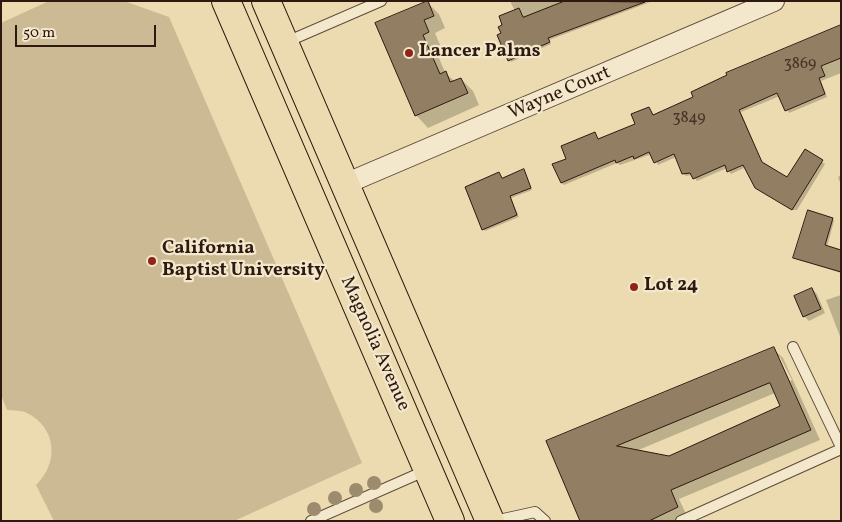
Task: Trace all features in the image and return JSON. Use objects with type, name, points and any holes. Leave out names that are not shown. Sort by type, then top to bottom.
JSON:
[{"type":"main road","name":"Magnolia Avenue","points":[[226,1],[450,521]]},
{"type":"main road","name":"Magnolia Avenue","points":[[266,1],[490,521]]},
{"type":"main road","points":[[312,201],[345,184]]},
{"type":"street","name":"Wayne Court","points":[[345,184],[774,1]]},
{"type":"lane","points":[[284,43],[381,1]]},
{"type":"lane","points":[[681,521],[841,448],[793,347]]},
{"type":"lane","points":[[311,521],[429,470]]},
{"type":"lane","points":[[494,521],[536,512],[545,521]]},
{"type":"shaded area","name":"California Baptist University","points":[[49,1],[124,1],[169,17],[362,463],[234,521],[54,521],[36,485],[49,467],[51,446],[49,437],[37,419],[27,413],[7,410],[1,395],[1,23]]},
{"type":"building","name":"Lancer Palms","points":[[428,1],[434,16],[424,20],[429,32],[423,35],[440,74],[446,71],[450,82],[461,78],[468,93],[415,116],[375,23]]},
{"type":"building","points":[[565,1],[645,2],[548,38],[550,42],[508,61],[497,35],[501,33],[498,27],[502,25],[499,16],[519,8],[523,17]]},
{"type":"building","points":[[841,25],[841,58],[821,66],[825,76],[819,78],[825,94],[785,111],[777,93],[739,110],[762,162],[787,177],[805,149],[823,160],[792,210],[755,188],[743,165],[727,172],[725,165],[693,179],[690,173],[682,174],[674,154],[654,163],[649,152],[634,159],[633,156],[616,163],[615,160],[561,183],[552,164],[566,159],[561,146],[595,132],[598,139],[635,124],[631,114],[649,107],[653,115],[693,97],[691,92],[727,75],[726,73]]},
{"type":"building","points":[[524,169],[531,188],[510,196],[517,215],[482,230],[465,187],[499,172],[502,178]]},
{"type":"building","points":[[808,210],[833,218],[825,245],[841,250],[841,272],[793,258]]},
{"type":"building","points":[[812,288],[821,309],[803,317],[794,296]]},
{"type":"building","points":[[774,347],[811,430],[671,490],[678,507],[649,521],[580,521],[546,441]],"holes":[[[770,383],[780,406],[669,456],[617,446]]]},
{"type":"place","name":"Lancer Palms","points":[[409,53]]},
{"type":"place","name":"California Baptist University","points":[[152,261]]},
{"type":"place","name":"Lot 24","points":[[634,287]]}]
